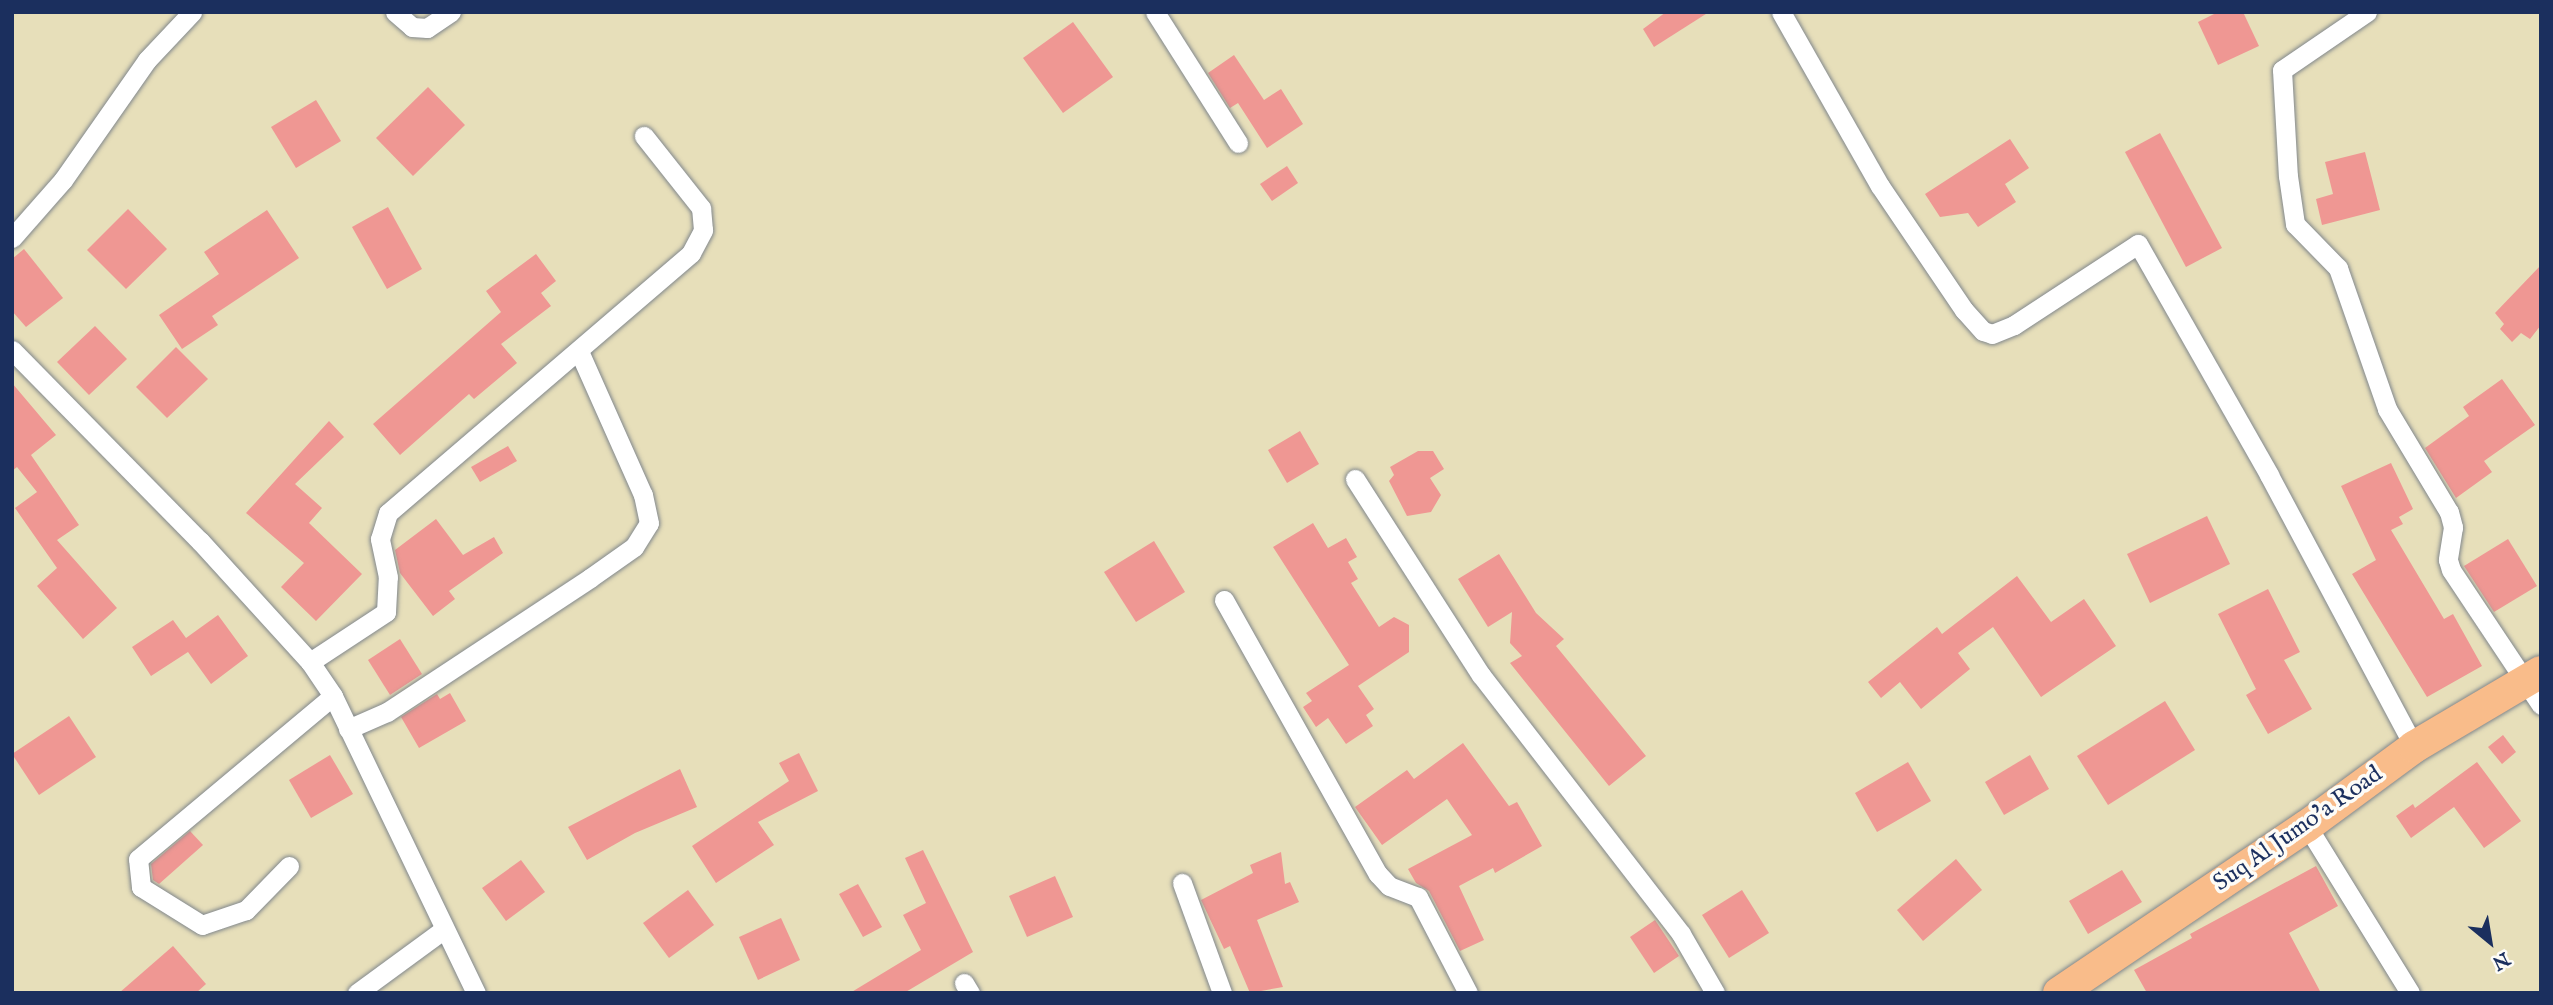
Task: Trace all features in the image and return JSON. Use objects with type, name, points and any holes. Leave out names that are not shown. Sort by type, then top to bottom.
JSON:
[{"type":"main road","name":"Suq Al Jumo’a Road","points":[[2059,993],[2308,825],[2414,747],[2535,687]]},
{"type":"street","points":[[12,238],[63,180],[147,60],[192,12]]},
{"type":"street","points":[[395,12],[412,27],[427,29],[451,12]]},
{"type":"street","points":[[1155,12],[1238,143]]},
{"type":"street","points":[[1781,12],[1880,186],[1964,310],[1983,331],[1992,334],[2014,325],[2138,244],[2269,475],[2414,747]]},
{"type":"street","points":[[2367,12],[2282,70],[2288,176],[2295,224],[2338,268],[2387,409],[2449,512],[2453,527],[2448,560],[2451,570],[2535,687]]},
{"type":"street","points":[[310,662],[386,612],[388,578],[380,539],[388,513],[691,253],[703,230],[701,208],[644,136]]},
{"type":"street","points":[[12,349],[200,541],[310,662],[333,696],[476,993]]},
{"type":"street","points":[[348,729],[387,712],[590,578],[634,547],[649,523],[643,495],[579,351]]},
{"type":"street","points":[[1355,480],[1480,676],[1681,934],[1715,993]]},
{"type":"street","points":[[1224,600],[1378,874],[1389,886],[1418,897],[1468,993]]},
{"type":"street","points":[[289,866],[246,910],[202,925],[141,887],[138,859],[333,696]]},
{"type":"street","points":[[2308,825],[2410,993]]},
{"type":"street","points":[[1182,883],[1222,993]]},
{"type":"street","points":[[357,993],[443,929]]},
{"type":"building","points":[[1666,12],[1709,12],[1654,47],[1643,29]]},
{"type":"building","points":[[2218,12],[2243,12],[2259,46],[2218,65],[2198,22]]},
{"type":"building","points":[[1073,22],[1113,77],[1063,113],[1023,58]]},
{"type":"building","points":[[1234,55],[1264,100],[1281,89],[1303,124],[1267,148],[1238,103],[1230,108],[1208,73]]},
{"type":"building","points":[[428,87],[465,125],[413,176],[376,138]]},
{"type":"building","points":[[316,100],[341,141],[296,168],[271,127]]},
{"type":"building","points":[[2160,133],[2222,248],[2186,267],[2125,152]]},
{"type":"building","points":[[2010,139],[2029,168],[2005,184],[2016,202],[1978,227],[1968,213],[1940,217],[1925,194]]},
{"type":"building","points":[[2365,152],[2380,210],[2322,225],[2316,199],[2333,194],[2325,162]]},
{"type":"building","points":[[1287,166],[1298,183],[1272,201],[1260,184]]},
{"type":"building","points":[[388,207],[422,269],[387,289],[352,227]]},
{"type":"building","points":[[128,209],[167,249],[126,289],[87,250]]},
{"type":"building","points":[[267,210],[299,258],[212,316],[218,325],[182,349],[159,315],[219,274],[204,252]]},
{"type":"building","points":[[24,249],[63,298],[26,327],[12,311],[12,259]]},
{"type":"building","points":[[536,254],[556,281],[541,293],[551,306],[501,344],[517,363],[474,399],[469,394],[400,455],[373,424],[501,312],[486,291]]},
{"type":"building","points":[[2541,265],[2541,325],[2530,339],[2521,333],[2512,342],[2500,329],[2504,324],[2495,313]]},
{"type":"building","points":[[95,326],[127,359],[89,395],[57,362]]},
{"type":"building","points":[[176,347],[208,379],[167,418],[136,387]]},
{"type":"building","points":[[2502,379],[2535,425],[2484,461],[2492,472],[2456,498],[2425,448],[2469,416],[2463,407]]},
{"type":"building","points":[[12,383],[56,435],[31,455],[79,525],[57,540],[117,608],[83,639],[37,586],[57,568],[15,508],[37,492],[17,467],[12,471]]},
{"type":"building","points":[[329,421],[344,437],[295,484],[322,508],[309,523],[362,574],[316,621],[281,587],[304,563],[246,513]]},
{"type":"building","points":[[1300,431],[1319,464],[1287,483],[1268,450]]},
{"type":"building","points":[[508,446],[517,461],[480,482],[471,467]]},
{"type":"building","points":[[1418,451],[1433,451],[1444,469],[1430,478],[1441,495],[1431,512],[1407,516],[1389,481],[1394,475],[1390,467]]},
{"type":"building","points":[[2391,463],[2413,509],[2399,517],[2403,524],[2391,530],[2444,619],[2453,614],[2482,666],[2427,697],[2352,574],[2376,560],[2341,486]]},
{"type":"building","points":[[2207,516],[2230,564],[2150,603],[2127,554]]},
{"type":"building","points":[[436,519],[463,555],[494,537],[503,553],[449,591],[455,599],[433,616],[400,573],[395,550]]},
{"type":"building","points":[[1313,523],[1328,548],[1346,538],[1357,557],[1348,562],[1358,579],[1351,583],[1379,627],[1394,617],[1409,625],[1409,652],[1358,686],[1374,709],[1366,715],[1373,726],[1346,744],[1328,718],[1316,727],[1303,707],[1312,701],[1306,693],[1349,665],[1273,547]]},
{"type":"building","points":[[2508,539],[2537,586],[2494,612],[2464,566]]},
{"type":"building","points":[[1154,541],[1185,592],[1136,622],[1104,572]]},
{"type":"building","points":[[1499,554],[1536,613],[1564,639],[1556,646],[1646,756],[1609,786],[1510,663],[1522,656],[1510,643],[1512,612],[1488,627],[1458,579]]},
{"type":"building","points":[[2017,576],[2051,622],[2084,599],[2116,646],[2041,697],[1993,627],[1958,653],[1970,669],[1921,709],[1900,682],[1881,698],[1868,682],[1937,627],[1942,634]]},
{"type":"building","points":[[2268,589],[2300,652],[2284,660],[2312,709],[2268,734],[2246,695],[2256,689],[2218,614]]},
{"type":"building","points":[[218,615],[248,656],[211,684],[188,652],[151,676],[132,647],[173,620],[186,638]]},
{"type":"building","points":[[400,639],[422,674],[390,695],[368,660]]},
{"type":"building","points":[[450,693],[466,721],[419,748],[401,717],[437,694],[440,699]]},
{"type":"building","points":[[2165,701],[2195,750],[2108,805],[2077,756]]},
{"type":"building","points":[[69,716],[96,757],[39,795],[12,754]]},
{"type":"building","points":[[2503,735],[2516,752],[2502,764],[2488,747]]},
{"type":"building","points":[[1463,743],[1509,806],[1517,802],[1542,846],[1495,873],[1493,868],[1459,886],[1484,940],[1460,951],[1429,891],[1416,883],[1408,869],[1472,835],[1447,799],[1382,845],[1355,807],[1407,770],[1414,779]]},
{"type":"building","points":[[799,753],[818,791],[758,822],[774,845],[716,883],[692,846],[789,781],[779,763]]},
{"type":"building","points":[[330,755],[353,794],[311,818],[289,780]]},
{"type":"building","points":[[2030,755],[2049,789],[2004,815],[1985,782]]},
{"type":"building","points":[[1908,762],[1931,801],[1877,832],[1855,793]]},
{"type":"building","points":[[2477,762],[2521,821],[2484,848],[2454,807],[2411,838],[2396,816],[2413,804],[2415,808]]},
{"type":"building","points":[[680,769],[697,807],[635,833],[587,860],[568,827]]},
{"type":"building","points":[[190,831],[203,845],[159,884],[153,880],[151,864]]},
{"type":"building","points":[[923,850],[973,952],[904,993],[850,993],[921,950],[903,915],[926,903],[905,858]]},
{"type":"building","points":[[1281,852],[1285,884],[1290,882],[1299,902],[1257,920],[1283,987],[1250,993],[1230,946],[1224,949],[1201,900],[1253,873],[1250,865]]},
{"type":"building","points":[[1956,859],[1982,890],[1923,941],[1897,910]]},
{"type":"building","points":[[521,860],[545,892],[506,921],[482,888]]},
{"type":"building","points":[[2316,866],[2338,906],[2289,933],[2321,993],[2147,993],[2134,970],[2192,938],[2190,934]]},
{"type":"building","points":[[2122,870],[2142,902],[2088,934],[2069,901]]},
{"type":"building","points":[[1055,876],[1073,917],[1027,937],[1009,896]]},
{"type":"building","points":[[858,884],[882,927],[863,937],[839,894]]},
{"type":"building","points":[[688,890],[714,925],[669,958],[643,923]]},
{"type":"building","points":[[1742,890],[1769,933],[1729,958],[1702,915]]},
{"type":"building","points":[[781,918],[800,960],[758,980],[739,937]]},
{"type":"building","points":[[1655,920],[1679,956],[1654,973],[1630,937]]},
{"type":"building","points":[[173,946],[206,984],[196,993],[119,993]]}]
